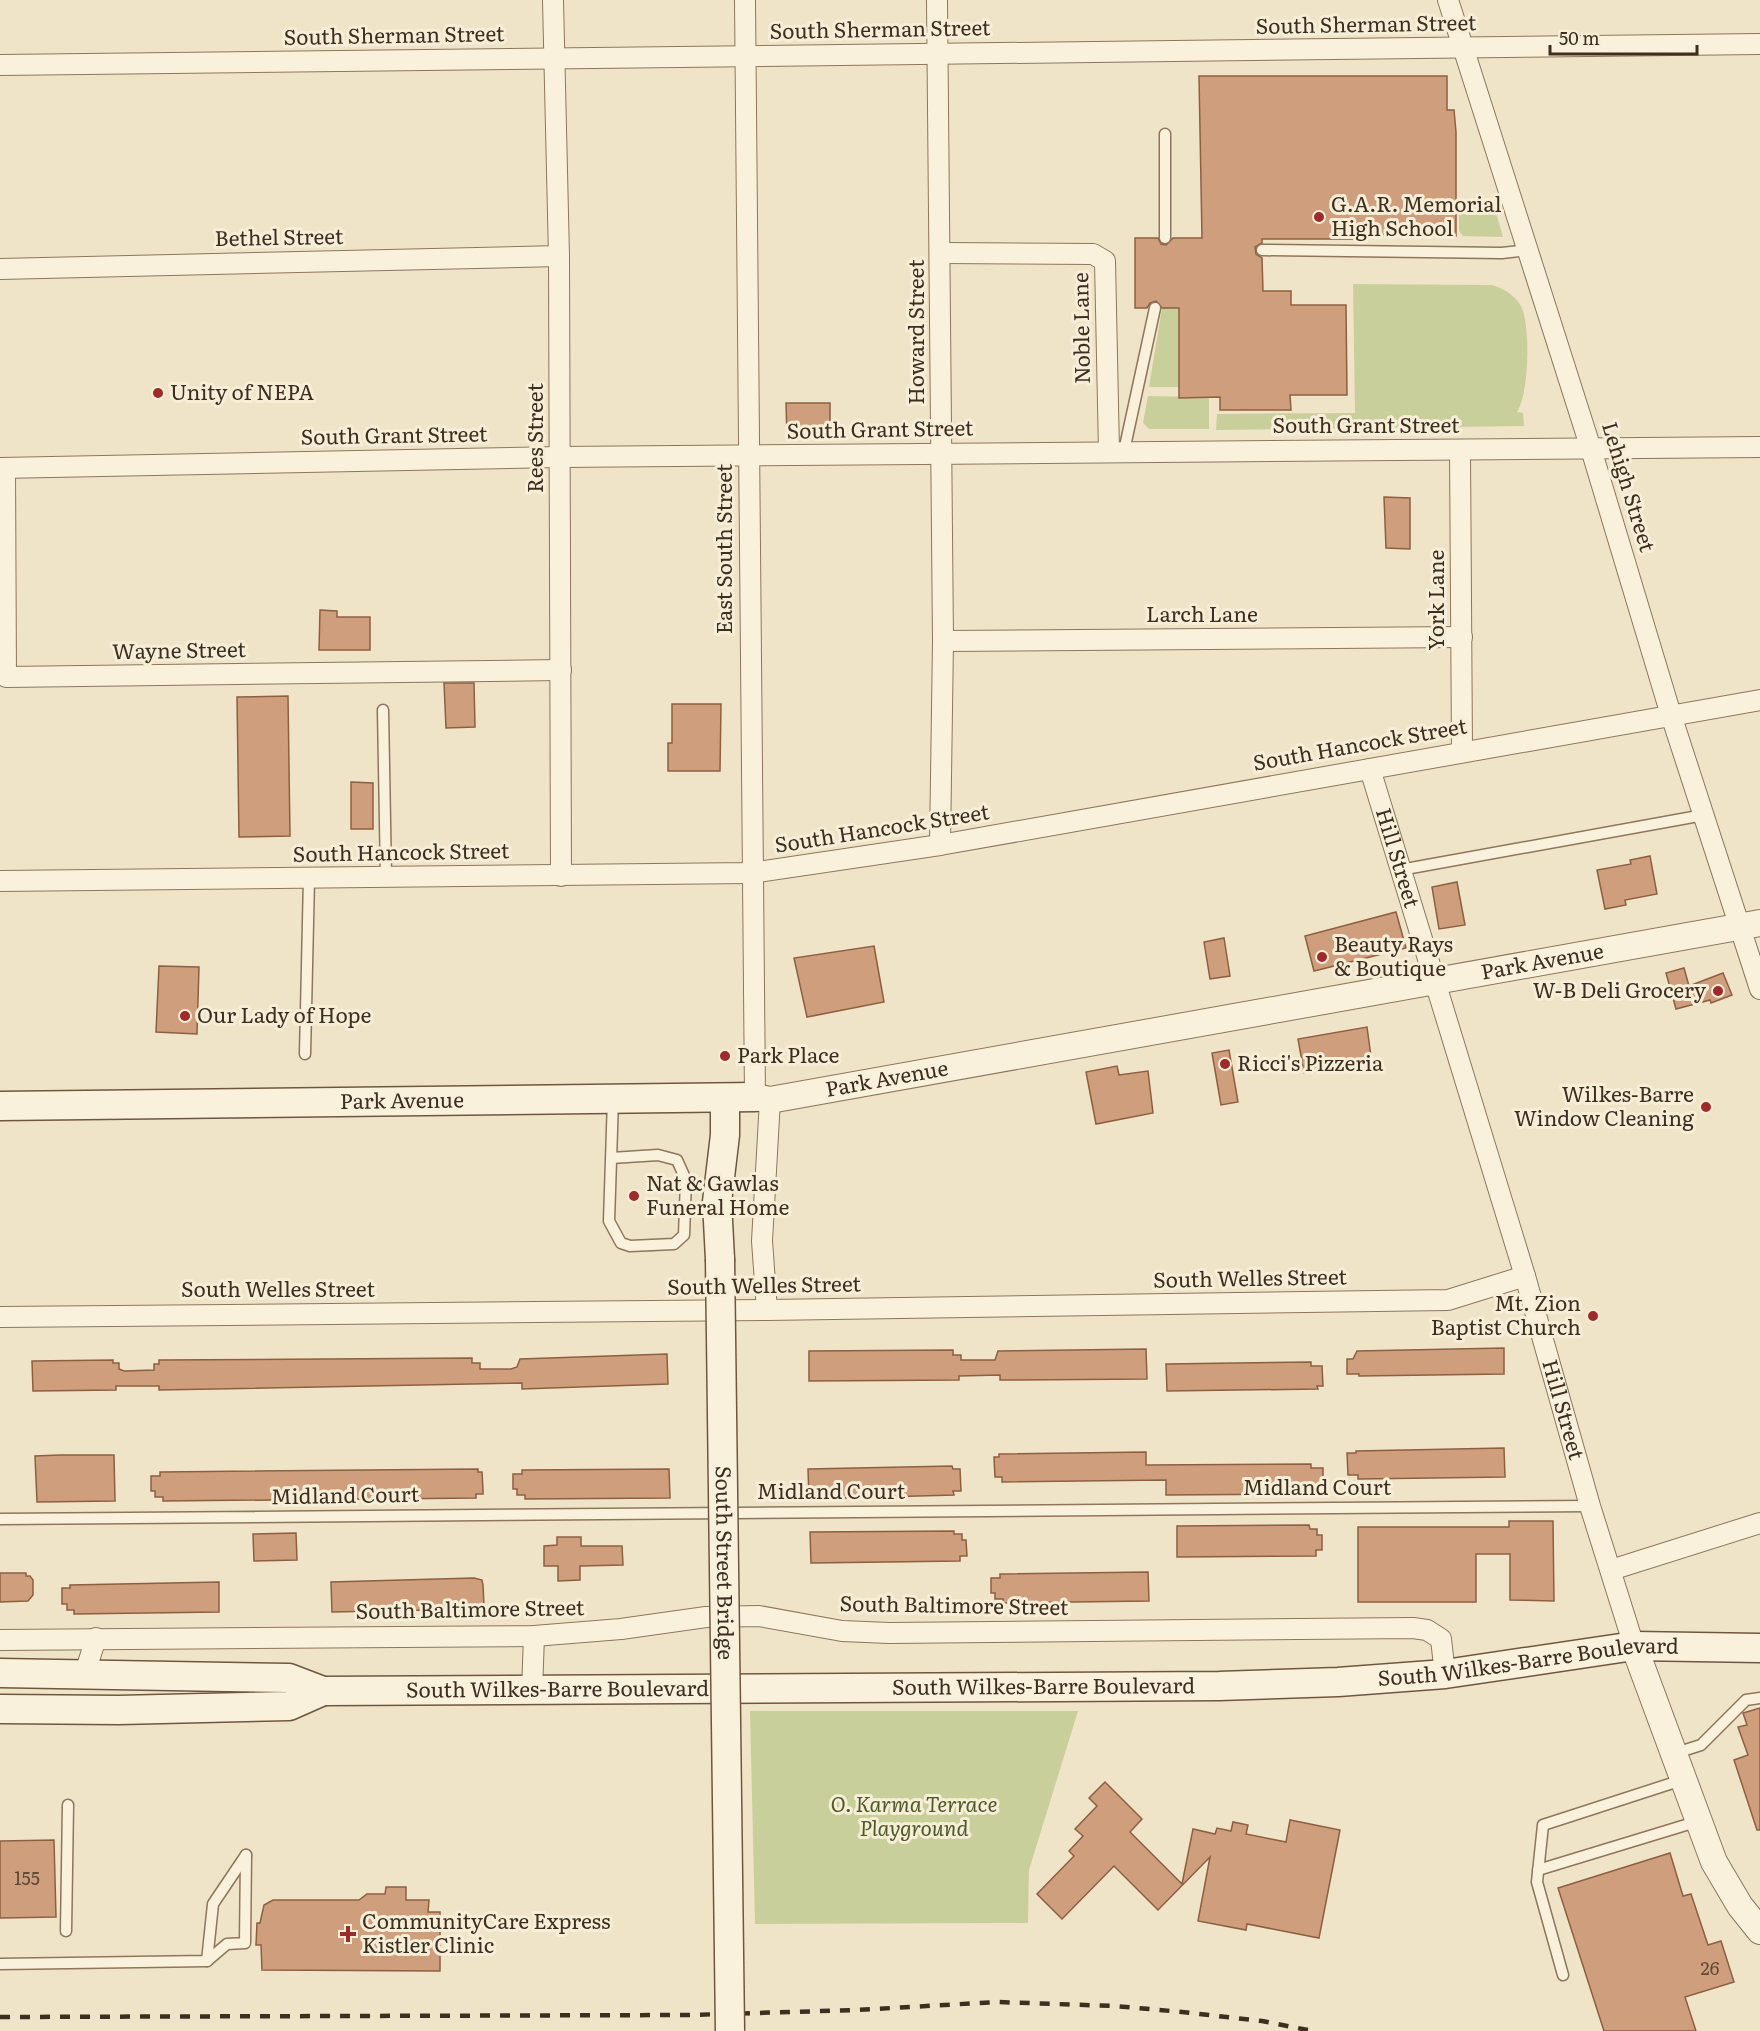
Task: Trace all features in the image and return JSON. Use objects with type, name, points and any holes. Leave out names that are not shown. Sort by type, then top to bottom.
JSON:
[{"type":"main road","name":"South Street Bridge","points":[[725,1098],[725,1135],[717,1202],[720,1259],[730,2031]]},
{"type":"main road","name":"Park Avenue","points":[[0,1106],[763,1099]]},
{"type":"main road","name":"South Wilkes-Barre Boulevard","points":[[0,1673],[289,1678],[323,1691],[1219,1686],[1338,1682],[1445,1674],[1634,1646],[1760,1648]]},
{"type":"main road","name":"South Wilkes-Barre Boulevard","points":[[0,1709],[119,1710],[289,1706],[323,1691]]},
{"type":"street","name":"Rees Street","points":[[553,0],[560,457],[561,876]]},
{"type":"street","name":"East South Street","points":[[745,0],[751,873],[763,1099],[762,1241],[767,1310]]},
{"type":"street","name":"Howard Street","points":[[937,0],[943,641],[940,845]]},
{"type":"street","name":"Lehigh Street","points":[[1448,0],[1591,449],[1671,716],[1704,815],[1750,925],[1760,989]]},
{"type":"street","name":"South Sherman Street","points":[[0,65],[1760,44]]},
{"type":"street","name":"Noble Lane","points":[[941,253],[1093,254],[1105,261],[1117,452]]},
{"type":"street","name":"Bethel Street","points":[[0,269],[558,256]]},
{"type":"street","name":"South Grant Street","points":[[3,468],[560,457],[1760,447]]},
{"type":"street","name":"York Lane","points":[[1460,450],[1462,751]]},
{"type":"street","name":"Wayne Street","points":[[3,468],[6,677],[561,670]]},
{"type":"street","name":"Larch Lane","points":[[943,641],[1462,637]]},
{"type":"street","name":"South Hancock Street","points":[[0,881],[751,873],[940,845],[1760,700]]},
{"type":"street","name":"Hill Street","points":[[1370,769],[1525,1276],[1590,1506],[1634,1646],[1676,1753],[1714,1862],[1740,1906],[1760,1931]]},
{"type":"street","name":"Park Avenue","points":[[763,1099],[1750,925]]},
{"type":"street","name":"South Welles Street","points":[[0,1317],[767,1310],[1448,1300],[1525,1276]]},
{"type":"street","points":[[1611,1570],[1760,1523]]},
{"type":"street","name":"South Baltimore Street","points":[[0,1640],[534,1636],[621,1629],[706,1617],[759,1616],[842,1631],[889,1633],[1413,1628],[1427,1630],[1441,1639],[1445,1674]]},
{"type":"street","points":[[532,1691],[534,1636]]},
{"type":"street","points":[[84,1676],[96,1638]]},
{"type":"lane","points":[[1165,134],[1165,238]]},
{"type":"lane","points":[[1262,250],[1502,253],[1528,250]]},
{"type":"lane","points":[[1117,452],[1155,308]]},
{"type":"lane","points":[[383,710],[386,878]]},
{"type":"lane","points":[[1400,870],[1704,815]]},
{"type":"lane","points":[[305,1054],[309,878]]},
{"type":"lane","points":[[611,1158],[658,1155],[677,1160],[686,1180],[687,1218],[684,1235],[674,1244],[630,1246],[621,1243],[609,1221],[611,1158],[613,1099]]},
{"type":"lane","name":"Midland Court","points":[[0,1519],[1590,1506]]},
{"type":"lane","points":[[1676,1753],[1701,1745],[1746,1700],[1760,1698]]},
{"type":"lane","points":[[1563,1975],[1537,1882],[1543,1825],[1685,1779]]},
{"type":"lane","points":[[66,1930],[68,1805]]},
{"type":"lane","points":[[1539,1870],[1700,1820]]},
{"type":"lane","points":[[0,1964],[207,1962],[227,1944],[245,1943],[246,1855],[213,1904],[207,1962]]},
{"type":"green space","points":[[1485,206],[1495,209],[1503,237],[1463,236],[1459,231],[1461,207]]},
{"type":"green space","points":[[1353,284],[1492,285],[1512,295],[1521,306],[1526,328],[1526,376],[1517,412],[1523,413],[1524,426],[1216,430],[1217,414],[1355,413]]},
{"type":"green space","points":[[1162,308],[1179,308],[1179,387],[1149,387]]},
{"type":"green space","points":[[1148,396],[1209,397],[1209,429],[1149,429],[1143,423]]},
{"type":"green space","name":"O. Karma Terrace Playground","points":[[750,1711],[1078,1711],[1029,1870],[1028,1923],[755,1924]]},
{"type":"building","points":[[1199,76],[1447,76],[1447,110],[1454,110],[1456,132],[1456,236],[1367,234],[1368,239],[1262,239],[1262,243],[1255,247],[1256,254],[1262,258],[1263,291],[1291,291],[1291,305],[1346,305],[1347,395],[1290,395],[1291,410],[1220,410],[1220,397],[1179,398],[1179,308],[1162,308],[1156,301],[1150,303],[1147,308],[1135,308],[1135,238],[1158,238],[1161,244],[1166,245],[1173,238],[1202,238]]},
{"type":"building","points":[[786,403],[830,403],[830,438],[787,438]]},
{"type":"building","points":[[1384,497],[1410,498],[1410,549],[1386,548]]},
{"type":"building","points":[[320,610],[337,611],[337,617],[370,617],[370,650],[319,650]]},
{"type":"building","points":[[444,683],[474,683],[475,727],[446,728]]},
{"type":"building","points":[[288,696],[290,836],[239,837],[237,697]]},
{"type":"building","points":[[672,704],[721,704],[720,771],[668,771],[668,743],[672,743]]},
{"type":"building","points":[[351,782],[373,783],[373,829],[351,829]]},
{"type":"building","points":[[1650,856],[1657,894],[1625,900],[1626,905],[1605,909],[1597,870],[1631,864],[1630,860]]},
{"type":"building","points":[[1457,882],[1465,925],[1439,929],[1432,887]]},
{"type":"building","points":[[1396,912],[1406,948],[1314,971],[1305,936]]},
{"type":"building","points":[[1224,938],[1230,976],[1210,979],[1204,942]]},
{"type":"building","points":[[874,946],[884,1002],[807,1017],[794,958]]},
{"type":"building","points":[[159,966],[199,967],[197,1034],[156,1032]]},
{"type":"building","points":[[1684,968],[1689,986],[1723,973],[1732,995],[1711,1003],[1710,1000],[1676,1009],[1666,973]]},
{"type":"building","points":[[1367,1027],[1372,1064],[1304,1073],[1298,1039]]},
{"type":"building","points":[[1229,1050],[1238,1102],[1221,1105],[1212,1053]]},
{"type":"building","points":[[1117,1066],[1119,1075],[1148,1071],[1153,1113],[1096,1124],[1086,1072]]},
{"type":"building","points":[[1504,1348],[1504,1374],[1359,1376],[1359,1374],[1347,1374],[1347,1359],[1353,1359],[1357,1351]]},
{"type":"building","points":[[1146,1349],[1147,1379],[1000,1380],[1000,1375],[959,1376],[959,1380],[809,1381],[809,1351],[953,1350],[953,1355],[961,1355],[961,1360],[995,1360],[998,1351]]},
{"type":"building","points":[[667,1354],[668,1384],[522,1389],[522,1383],[159,1390],[159,1386],[116,1386],[116,1390],[33,1391],[32,1361],[113,1360],[113,1363],[119,1363],[119,1369],[124,1371],[154,1370],[154,1364],[159,1364],[159,1360],[472,1358],[472,1363],[480,1363],[480,1369],[511,1369],[517,1367],[520,1359]]},
{"type":"building","points":[[1311,1362],[1311,1366],[1322,1366],[1323,1386],[1317,1386],[1318,1389],[1167,1391],[1166,1364]]},
{"type":"building","points":[[1504,1448],[1505,1477],[1358,1479],[1358,1475],[1348,1475],[1347,1453],[1356,1453],[1356,1451]]},
{"type":"building","points":[[1146,1452],[1146,1465],[1311,1464],[1311,1468],[1323,1468],[1323,1486],[1319,1486],[1319,1490],[1314,1491],[1314,1494],[1166,1495],[1166,1480],[1002,1482],[1002,1477],[995,1477],[994,1457],[999,1457],[999,1454]]},
{"type":"building","points":[[114,1455],[115,1501],[37,1502],[35,1456]]},
{"type":"building","points":[[952,1466],[953,1469],[960,1469],[961,1491],[953,1491],[954,1495],[809,1499],[808,1469]]},
{"type":"building","points":[[478,1469],[478,1472],[482,1472],[483,1494],[476,1494],[476,1498],[163,1501],[163,1497],[155,1497],[155,1491],[151,1491],[151,1476],[160,1476],[160,1472]]},
{"type":"building","points":[[669,1469],[670,1498],[525,1499],[525,1495],[517,1495],[517,1489],[513,1489],[513,1474],[522,1474],[522,1470]]},
{"type":"building","points":[[1509,1521],[1553,1521],[1554,1601],[1510,1600],[1510,1554],[1476,1554],[1476,1602],[1358,1602],[1358,1527],[1509,1527]]},
{"type":"building","points":[[1309,1525],[1310,1529],[1317,1529],[1317,1535],[1322,1535],[1322,1550],[1316,1550],[1316,1556],[1177,1557],[1177,1526]]},
{"type":"building","points":[[954,1531],[954,1534],[962,1534],[962,1540],[966,1540],[967,1556],[960,1556],[960,1561],[811,1563],[810,1532]]},
{"type":"building","points":[[296,1533],[297,1560],[254,1561],[253,1534]]},
{"type":"building","points":[[557,1537],[581,1537],[581,1546],[622,1546],[623,1565],[580,1566],[580,1580],[558,1581],[558,1566],[544,1566],[544,1546],[557,1545]]},
{"type":"building","points":[[1148,1572],[1149,1601],[1003,1603],[1003,1599],[995,1599],[995,1593],[991,1593],[991,1578],[1000,1578],[1000,1574]]},
{"type":"building","points":[[0,1573],[26,1573],[26,1576],[30,1576],[33,1580],[33,1595],[28,1601],[0,1602]]},
{"type":"building","points":[[474,1578],[482,1580],[483,1585],[484,1606],[479,1609],[332,1612],[331,1582]]},
{"type":"building","points":[[219,1582],[219,1612],[74,1614],[74,1610],[67,1610],[67,1604],[62,1604],[62,1588],[70,1588],[70,1585]]},
{"type":"building","points":[[1760,1708],[1760,1830],[1757,1830],[1734,1760],[1748,1755],[1738,1727],[1747,1725],[1743,1713]]},
{"type":"building","points":[[1105,1782],[1142,1819],[1130,1832],[1182,1884],[1193,1829],[1215,1834],[1217,1828],[1231,1831],[1233,1822],[1248,1825],[1246,1834],[1286,1842],[1290,1820],[1340,1830],[1319,1938],[1247,1924],[1246,1930],[1198,1921],[1210,1857],[1158,1910],[1114,1866],[1062,1919],[1037,1894],[1074,1856],[1069,1851],[1083,1836],[1075,1829],[1097,1806],[1089,1798]]},
{"type":"building","points":[[54,1840],[56,1917],[0,1918],[0,1841]]},
{"type":"building","points":[[1670,1853],[1683,1896],[1691,1894],[1708,1945],[1721,1941],[1734,1982],[1685,1997],[1696,2031],[1604,2031],[1558,1888]]},
{"type":"building","name":"CommunityCare Express Kistler Clinic","points":[[386,1887],[406,1887],[406,1900],[429,1900],[428,1912],[440,1912],[440,1971],[262,1970],[261,1945],[256,1945],[257,1923],[260,1923],[264,1905],[273,1900],[359,1900],[367,1894],[385,1894]]},
{"type":"railway","points":[[0,2017],[689,2015],[857,2010],[997,2002],[1115,2006],[1182,2012],[1262,2021],[1313,2031]]},
{"type":"place","name":"G.A.R. Memorial High School","points":[[1319,217]]},
{"type":"place","name":"Unity of NEPA","points":[[158,393]]},
{"type":"place","name":"Beauty Rays & Boutique","points":[[1322,957]]},
{"type":"place","name":"W-B Deli Grocery","points":[[1718,991]]},
{"type":"place","name":"Our Lady of Hope","points":[[185,1016]]},
{"type":"place","name":"Park Place","points":[[725,1056]]},
{"type":"place","name":"Ricci's Pizzeria","points":[[1225,1064]]},
{"type":"place","name":"Wilkes-Barre Window Cleaning","points":[[1706,1107]]},
{"type":"place","name":"Nat & Gawlas Funeral Home","points":[[634,1196]]},
{"type":"place","name":"Mt. Zion Baptist Church","points":[[1593,1316]]},
{"type":"place","name":"CommunityCare Express Kistler Clinic","points":[[348,1934]]}]
